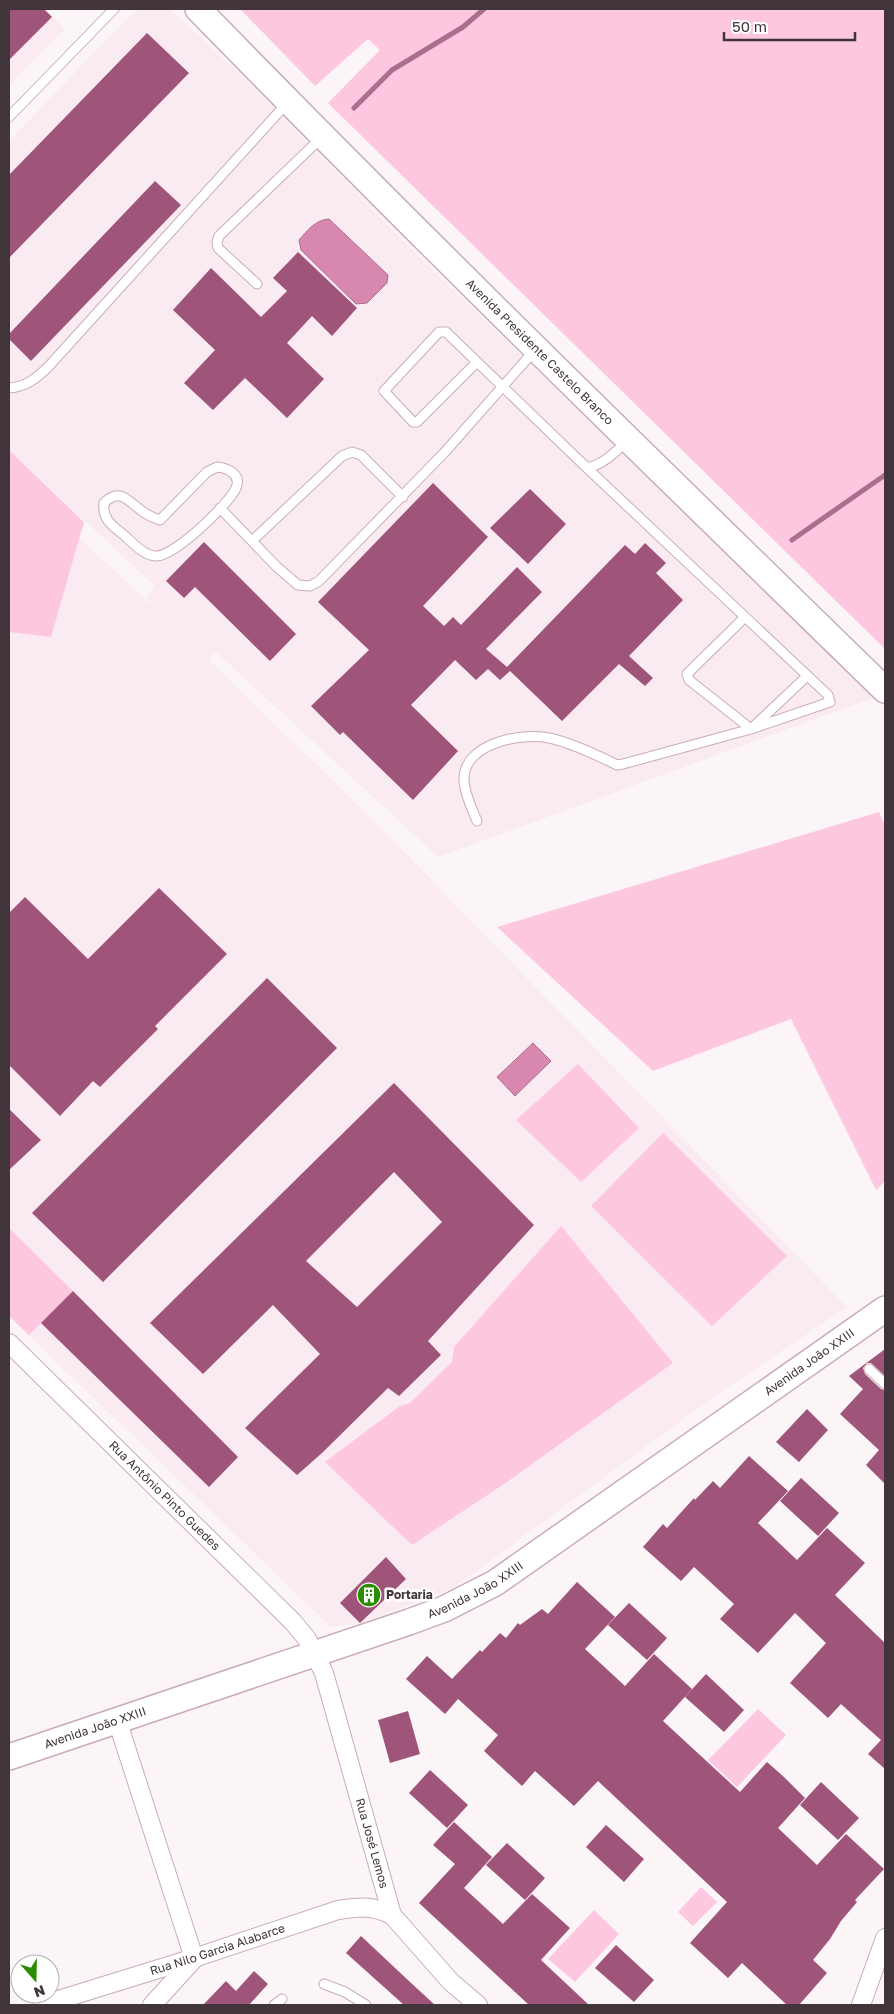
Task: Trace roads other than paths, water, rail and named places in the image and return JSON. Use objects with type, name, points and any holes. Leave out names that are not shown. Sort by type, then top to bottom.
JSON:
[{"type":"main road","name":"Avenida Presidente Castelo Branco","points":[[198,9],[322,137],[628,440],[885,690]]},
{"type":"main road","name":"Avenida João XXIII","points":[[9,1757],[444,1609],[495,1583],[885,1309]]},
{"type":"street","name":"Rua Antônio Pinto Guedes","points":[[9,1343],[293,1622],[307,1639],[315,1653]]},
{"type":"street","name":"Rua José Lemos","points":[[315,1653],[324,1673],[392,1915],[451,1982],[478,2005]]},
{"type":"street","points":[[118,1720],[194,1958],[152,2005]]},
{"type":"street","name":"Rua Nilo Garcia Alabarce","points":[[42,2005],[194,1958],[338,1910],[356,1907],[377,1908],[392,1915]]},
{"type":"street","points":[[861,2005],[885,1938]]},
{"type":"lane","points":[[9,116],[114,9]]},
{"type":"lane","points":[[9,388],[20,387],[30,382],[45,370],[288,102]]},
{"type":"lane","points":[[257,284],[218,248],[219,236],[322,137]]},
{"type":"lane","points":[[477,362],[417,422],[413,422],[384,391],[439,332],[446,332],[808,676],[828,696],[830,702],[751,729],[617,765],[549,738],[516,738],[490,745],[472,757],[466,768],[464,781],[477,821]]},
{"type":"lane","points":[[220,508],[277,568],[298,585],[310,586],[319,582],[444,454],[537,348]]},
{"type":"lane","points":[[587,468],[597,466],[608,459],[628,440]]},
{"type":"lane","points":[[252,541],[342,456],[352,452],[361,455],[402,496]]},
{"type":"lane","points":[[217,467],[227,468],[235,474],[238,482],[236,488],[220,508],[181,546],[168,554],[156,556],[142,551],[136,546],[106,519],[103,511],[104,503],[110,497],[117,495],[123,496],[144,513],[160,520],[207,472],[217,467]]},
{"type":"lane","points":[[745,617],[687,674],[687,678],[751,729]]},
{"type":"lane","points":[[751,729],[808,676]]},
{"type":"lane","points":[[869,1369],[885,1384]]},
{"type":"lane","points":[[324,1984],[345,1992],[366,2005]]},
{"type":"lane","points":[[274,2005],[282,1999]]},
{"type":"waterway","points":[[354,108],[392,70],[463,27],[484,9]]},
{"type":"waterway","points":[[792,540],[885,475]]},
{"type":"place","name":"Portaria","points":[[369,1595]]}]
